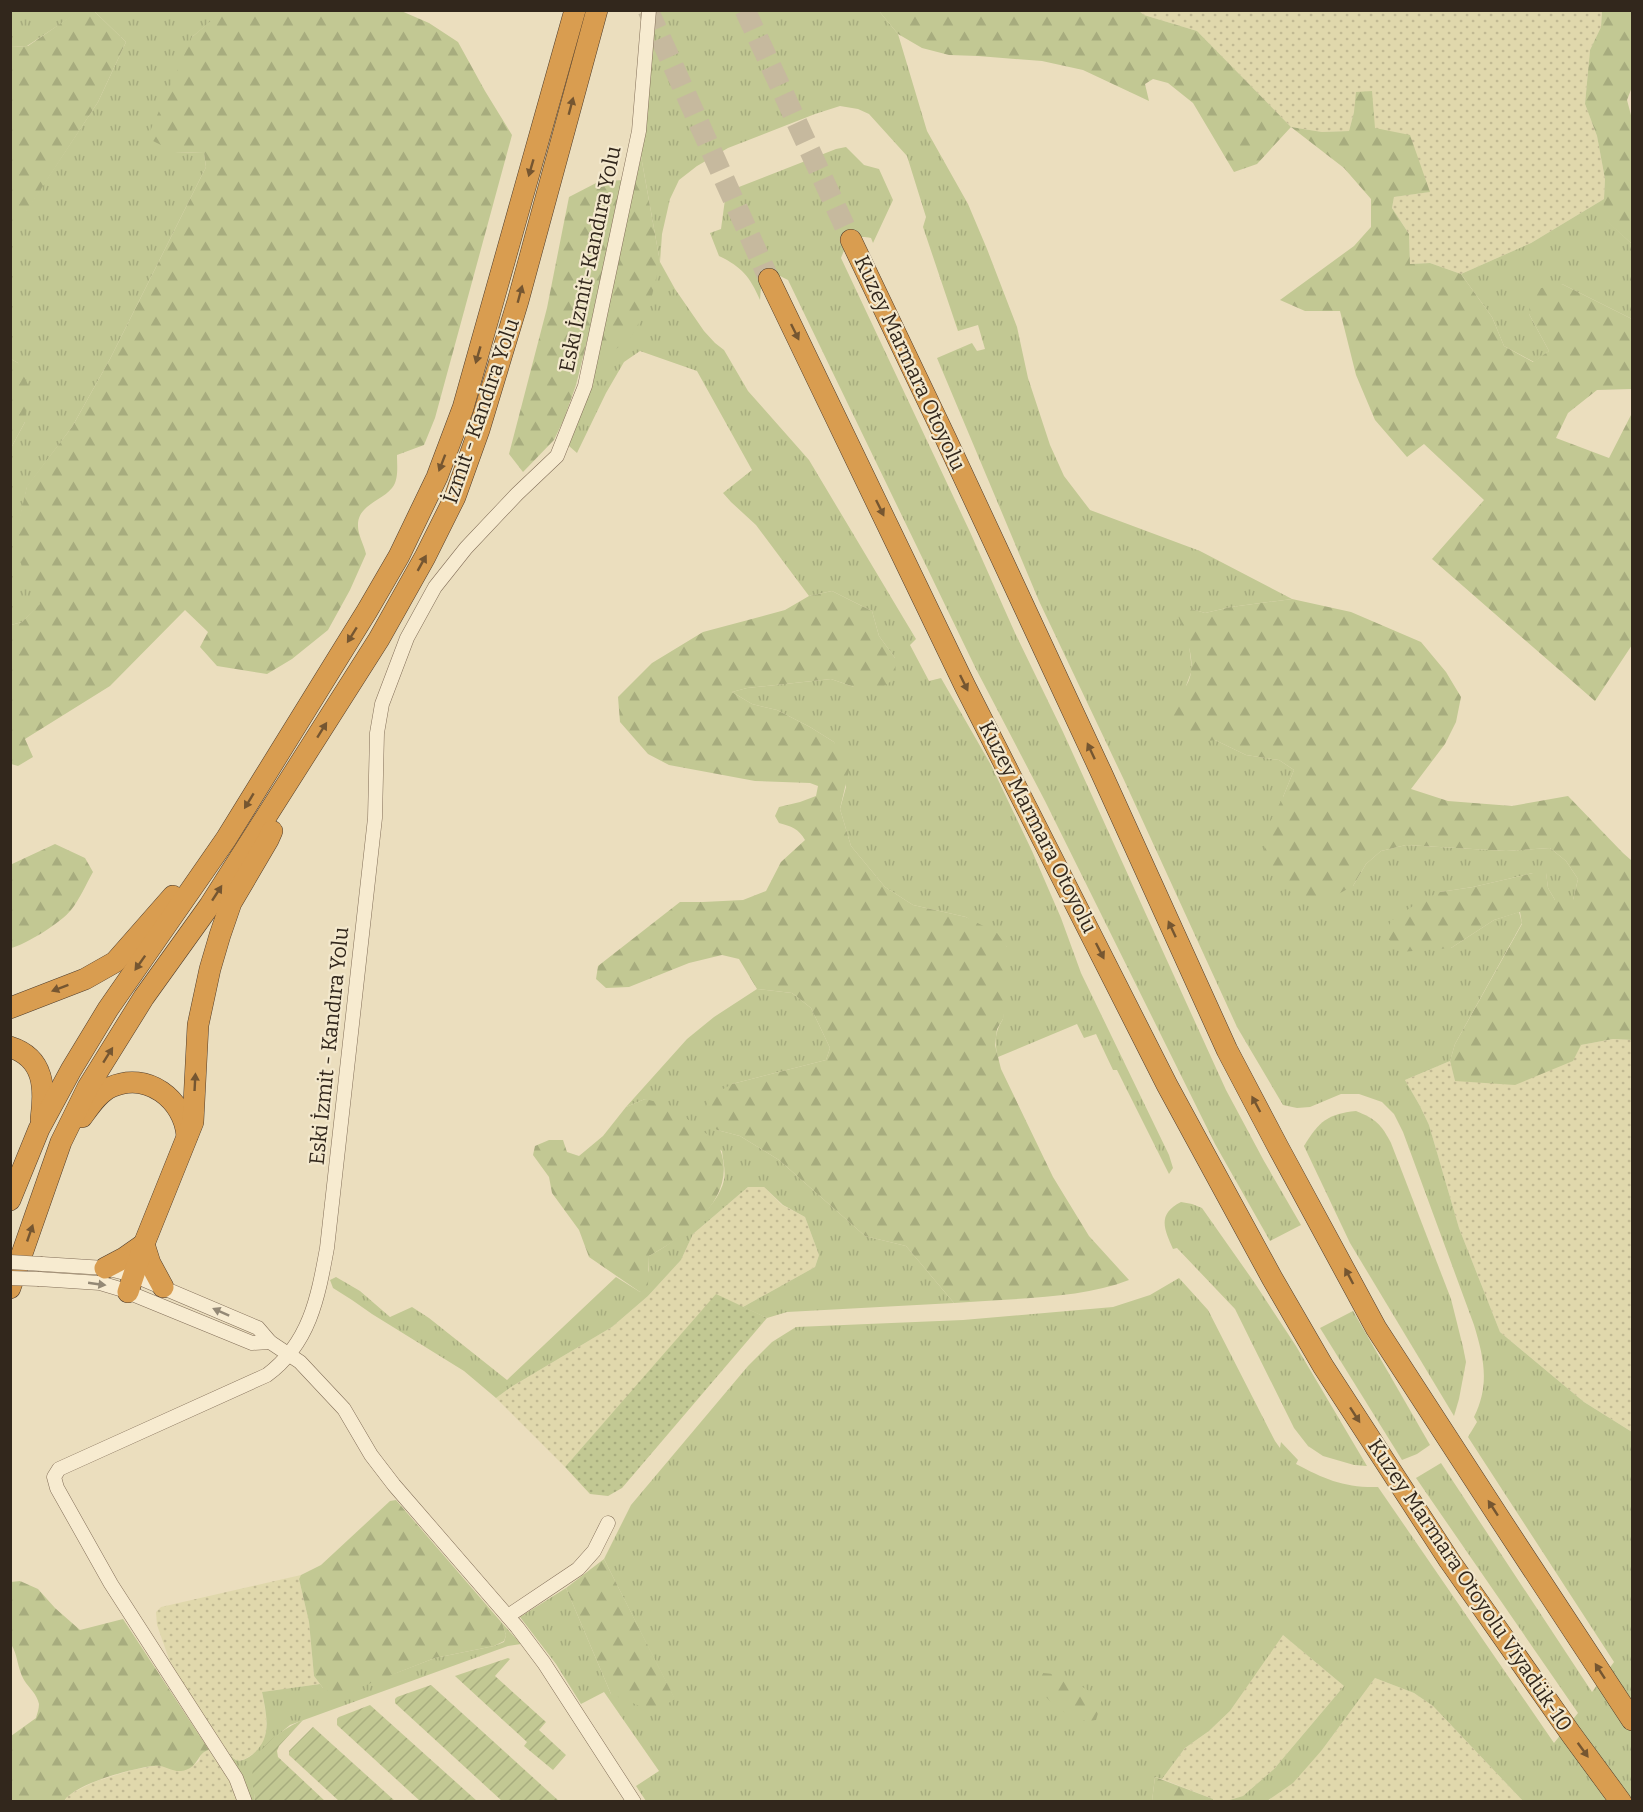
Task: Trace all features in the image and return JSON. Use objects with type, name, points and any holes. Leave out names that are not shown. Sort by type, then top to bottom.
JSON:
[{"type":"highway","points":[[10,1200],[39,1129],[71,1070],[108,1009],[226,839],[399,556],[437,477],[463,408],[575,10]]},
{"type":"highway","name":"İzmit - Kandıra Yolu","points":[[291,780],[379,639],[425,557],[455,497],[479,430],[518,301],[597,10]]},
{"type":"highway","name":"Kuzey Marmara Otoyolu","points":[[852,240],[1101,772],[1227,1050],[1376,1328],[1632,1720]]},
{"type":"highway","name":"Kuzey Marmara Otoyolu","points":[[769,279],[965,686],[1167,1085],[1272,1278],[1323,1366]]},
{"type":"highway","points":[[131,1283],[193,1122],[198,1025],[220,934],[231,903],[268,840],[291,780]]},
{"type":"highway","points":[[10,1288],[61,1142],[88,1087],[144,997],[210,905],[291,780]]},
{"type":"highway","points":[[10,1008],[85,979],[115,962],[164,905],[226,839]]},
{"type":"highway","points":[[10,1047],[30,1057],[38,1069],[43,1088],[39,1129]]},
{"type":"highway","points":[[61,1142],[97,1098],[109,1088],[125,1083],[140,1082],[154,1086],[170,1097],[186,1124],[187,1140]]},
{"type":"highway","points":[[105,1268],[144,1245]]},
{"type":"highway","points":[[144,1245],[150,1263],[163,1287]]},
{"type":"highway","name":"Kuzey Marmara Otoyolu Viyadük-10","points":[[1323,1366],[1449,1560],[1621,1802]]},
{"type":"street","name":"Eskı İzmit-Kandıra Yolu","points":[[377,733],[382,704],[407,638],[435,587],[466,548],[557,456],[585,386],[639,131],[649,10]]},
{"type":"street","name":"Eski İzmit - Kandıra Yolu","points":[[245,1802],[236,1778],[111,1584],[57,1488],[54,1477],[59,1469],[267,1375],[280,1365],[309,1323],[320,1288],[327,1248],[375,818],[377,733]]},
{"type":"street","points":[[10,1262],[105,1268],[252,1343],[270,1342]]},
{"type":"street","points":[[10,1278],[131,1283],[163,1287],[258,1329],[270,1342],[300,1362],[344,1409],[372,1455],[394,1485],[508,1616],[544,1663],[634,1802]]},
{"type":"street","points":[[508,1616],[578,1569],[594,1551],[608,1523]]},
{"type":"shaded area","points":[[1139,11],[1602,11],[1601,27],[1590,50],[1585,104],[1597,136],[1605,179],[1604,199],[1531,243],[1461,274],[1430,263],[1410,264],[1409,234],[1392,208],[1394,197],[1429,192],[1375,128],[1354,112],[1349,131],[1322,132],[1291,127],[1197,31],[1144,15]]},
{"type":"shaded area","points":[[1613,1039],[1632,1040],[1632,1432],[1584,1402],[1500,1332],[1459,1228],[1429,1125],[1405,1080],[1450,1061],[1455,1081],[1581,1045]]},
{"type":"shaded area","points":[[748,1187],[764,1187],[782,1205],[805,1217],[819,1255],[815,1267],[743,1307],[716,1295],[565,1467],[496,1398],[612,1327],[648,1296],[681,1260],[693,1234]]},
{"type":"shaded area","points":[[301,1575],[299,1579],[309,1622],[314,1676],[320,1684],[262,1692],[266,1715],[263,1744],[256,1752],[239,1761],[234,1759],[216,1740],[183,1685],[169,1659],[157,1625],[156,1612],[161,1607]]},
{"type":"shaded area","points":[[1282,1634],[1344,1686],[1274,1769],[1243,1796],[1226,1801],[1213,1801],[1213,1799],[1162,1779],[1185,1748],[1209,1731],[1230,1711]]},
{"type":"shaded area","points":[[1375,1678],[1414,1693],[1433,1706],[1523,1801],[1267,1802],[1322,1750]]},
{"type":"shaded area","points":[[209,1750],[230,1782],[237,1801],[64,1802],[68,1795],[94,1782],[132,1770],[161,1765],[180,1771],[191,1767],[199,1761],[201,1754]]},
{"type":"green space","points":[[80,10],[94,11],[126,42],[98,102],[11,235],[11,47],[28,46]]},
{"type":"green space","points":[[216,10],[220,14],[192,37],[175,152],[204,153],[206,167],[110,359],[72,427],[27,487],[14,546],[41,604],[22,622],[11,625],[11,448],[25,422],[18,363],[11,359],[10,235],[98,102],[126,42],[94,11]]},
{"type":"green space","points":[[399,10],[429,23],[458,42],[512,135],[435,418],[424,445],[397,455],[397,477],[392,488],[361,513],[358,529],[366,554],[350,590],[328,630],[292,659],[267,674],[217,666],[200,647],[208,632],[185,610],[110,686],[25,739],[33,757],[18,766],[11,764],[11,625],[22,622],[40,604],[13,546],[27,486],[72,427],[110,359],[206,167],[204,153],[175,152],[147,138],[192,37],[219,14],[216,11]]},
{"type":"green space","points":[[10,11],[80,11],[27,46],[11,47]]},
{"type":"green space","points":[[654,11],[879,11],[898,34],[927,131],[968,204],[1017,327],[1028,378],[1050,445],[1064,476],[1090,510],[1200,551],[1292,599],[1205,613],[1192,609],[1189,645],[1192,670],[1186,686],[1215,740],[1246,755],[1279,760],[1294,770],[1283,797],[1353,886],[1366,864],[1381,851],[1406,845],[1506,851],[1550,848],[1566,861],[1578,879],[1573,900],[1555,900],[1548,888],[1546,873],[1533,873],[1440,892],[1451,948],[1494,920],[1519,912],[1522,923],[1455,1044],[1450,1061],[1405,1080],[1429,1125],[1459,1228],[1500,1332],[1584,1402],[1632,1432],[1632,1801],[1523,1801],[1433,1706],[1414,1693],[1375,1678],[1322,1750],[1293,1783],[1267,1801],[1226,1801],[1243,1796],[1274,1769],[1344,1686],[1283,1635],[1230,1711],[1209,1731],[1185,1748],[1162,1779],[1155,1777],[1152,1801],[646,1801],[636,1786],[659,1771],[604,1692],[581,1704],[556,1664],[520,1617],[566,1588],[611,1694],[674,1698],[604,1559],[631,1505],[748,1366],[772,1342],[796,1327],[963,1320],[1113,1307],[1150,1295],[1179,1278],[1208,1310],[1280,1448],[1281,1442],[1298,1460],[1296,1464],[1326,1478],[1355,1486],[1378,1487],[1554,1743],[1578,1713],[1416,1478],[1441,1463],[1592,1692],[1614,1662],[1468,1437],[1477,1422],[1474,1417],[1484,1383],[1483,1360],[1474,1325],[1403,1132],[1394,1114],[1382,1102],[1359,1094],[1341,1094],[1310,1107],[1297,1108],[1283,1105],[1237,1027],[1039,601],[937,358],[972,343],[977,351],[985,349],[978,325],[958,331],[923,227],[926,217],[907,156],[869,114],[858,109],[840,106],[728,148],[697,166],[679,180],[670,199],[662,234],[660,262],[641,156]]},
{"type":"green space","points":[[879,11],[1139,11],[1144,15],[1197,31],[1291,127],[1257,164],[1234,172],[1193,103],[1168,83],[1153,79],[1145,84],[1149,101],[1083,70],[1042,61],[949,55],[922,48],[898,34]]},
{"type":"green space","points":[[1602,11],[1632,11],[1632,87],[1627,100],[1632,119],[1632,244],[1603,218],[1605,179],[1597,136],[1585,104],[1590,50],[1601,27]]},
{"type":"green space","points":[[1372,91],[1375,128],[1410,135],[1430,192],[1394,197],[1392,208],[1409,234],[1410,264],[1430,263],[1461,274],[1492,317],[1504,346],[1533,362],[1549,351],[1529,314],[1531,290],[1562,284],[1632,319],[1632,389],[1597,390],[1568,413],[1556,438],[1609,458],[1632,413],[1632,645],[1595,701],[1432,559],[1484,500],[1424,444],[1407,457],[1375,420],[1356,375],[1340,311],[1305,311],[1280,300],[1354,246],[1371,227],[1371,199],[1344,168],[1291,127],[1322,132],[1349,131],[1356,92]]},
{"type":"green space","points":[[846,147],[864,165],[879,169],[893,200],[873,243],[871,238],[855,238],[848,244],[841,258],[1063,732],[1226,1090],[1301,1225],[1270,1241],[1215,1144],[1045,801],[976,669],[788,280],[780,276],[769,279],[761,287],[760,300],[753,285],[744,274],[734,264],[719,256],[710,233],[721,229],[726,192]]},
{"type":"green space","points":[[641,156],[660,262],[650,304],[630,338],[606,357],[596,360]]},
{"type":"green space","points":[[622,180],[576,385],[554,440],[523,472],[509,454],[547,308],[569,197],[598,182]]},
{"type":"green space","points":[[1604,199],[1604,218],[1632,244],[1632,319],[1562,284],[1529,314],[1549,351],[1534,362],[1504,346],[1492,317],[1461,274],[1531,243]]},
{"type":"green space","points":[[660,262],[675,289],[704,331],[724,350],[748,391],[809,460],[916,639],[910,645],[929,681],[941,678],[991,765],[1061,918],[1081,973],[1169,1155],[1173,1168],[1169,1174],[1117,1070],[1113,1070],[1096,1034],[1084,1038],[1077,1024],[998,1057],[996,1037],[1003,1019],[1007,947],[966,917],[913,905],[885,887],[851,846],[840,809],[846,787],[834,742],[777,710],[752,704],[732,692],[747,688],[831,679],[854,687],[895,658],[879,636],[872,611],[832,591],[809,596],[756,525],[723,493],[752,470],[697,371],[640,351],[624,362],[577,453],[569,446],[587,397],[596,360]]},
{"type":"green space","points":[[11,359],[18,363],[29,387],[25,422],[11,448]]},
{"type":"green space","points":[[832,591],[872,611],[879,636],[895,658],[896,678],[881,688],[854,687],[831,679],[747,688],[732,692],[752,704],[777,710],[834,742],[849,770],[840,809],[851,846],[885,887],[913,905],[966,917],[997,933],[1007,947],[1007,997],[1003,1019],[997,1029],[995,1045],[1001,1069],[1053,1177],[1089,1236],[1129,1280],[1109,1287],[1065,1295],[954,1303],[906,1246],[865,1236],[779,1160],[740,1136],[717,1130],[704,1114],[709,1097],[732,1084],[826,1060],[830,1048],[811,1008],[792,993],[757,989],[739,959],[722,955],[689,963],[629,987],[606,988],[596,979],[598,966],[680,902],[743,900],[766,891],[781,862],[805,840],[794,828],[779,823],[775,816],[779,807],[816,796],[818,786],[810,783],[755,781],[669,765],[648,754],[620,722],[618,697],[652,663],[703,632],[785,610],[809,596]]},
{"type":"green space","points":[[1292,599],[1351,612],[1421,642],[1446,672],[1461,697],[1456,722],[1445,744],[1411,789],[1448,801],[1512,806],[1568,796],[1632,861],[1632,1040],[1613,1039],[1581,1045],[1573,1061],[1515,1085],[1455,1081],[1450,1061],[1455,1044],[1522,924],[1520,912],[1494,920],[1451,948],[1400,952],[1385,935],[1391,921],[1416,904],[1440,892],[1533,873],[1546,872],[1548,888],[1555,900],[1573,900],[1578,879],[1566,861],[1550,848],[1506,851],[1406,845],[1381,851],[1366,864],[1353,886],[1331,898],[1299,898],[1279,883],[1264,855],[1266,830],[1294,770],[1279,760],[1246,755],[1215,740],[1195,743],[1173,723],[1169,703],[1186,686],[1191,669],[1190,651],[1178,616],[1192,609],[1205,613]]},
{"type":"green space","points":[[55,844],[85,858],[93,872],[77,901],[66,915],[34,938],[11,948],[11,862],[12,864]]},
{"type":"green space","points":[[757,989],[792,993],[811,1008],[830,1048],[826,1060],[732,1084],[717,1130],[740,1136],[779,1160],[865,1236],[906,1246],[954,1303],[787,1312],[767,1318],[743,1307],[815,1267],[819,1255],[805,1217],[783,1205],[764,1187],[748,1187],[693,1234],[681,1260],[648,1296],[612,1327],[496,1398],[464,1371],[333,1288],[330,1280],[336,1277],[360,1291],[390,1317],[412,1307],[507,1380],[616,1277],[640,1292],[649,1270],[649,1256],[682,1234],[704,1213],[720,1191],[725,1170],[722,1151],[645,1099],[626,1107],[687,1039],[714,1017]]},
{"type":"green space","points":[[645,1099],[669,1105],[717,1142],[723,1161],[723,1178],[708,1210],[695,1224],[649,1256],[648,1285],[640,1292],[589,1257],[579,1230],[552,1193],[549,1177],[533,1155],[535,1146],[549,1140],[563,1140],[567,1152],[579,1156],[603,1136],[626,1107]]},
{"type":"green space","points":[[1356,1111],[1377,1123],[1391,1143],[1451,1299],[1466,1362],[1454,1416],[1350,1243],[1304,1146],[1325,1120],[1338,1114]]},
{"type":"green space","points":[[1181,1202],[1202,1208],[1296,1346],[1367,1466],[1354,1465],[1323,1456],[1308,1446],[1294,1428],[1235,1309],[1177,1248],[1173,1249],[1165,1229],[1165,1222],[1168,1212]]},
{"type":"green space","points":[[716,1294],[767,1318],[622,1488],[608,1496],[590,1494],[565,1467]]},
{"type":"green space","points":[[1353,1311],[1430,1445],[1402,1460],[1320,1328]]},
{"type":"green space","points":[[396,1500],[502,1623],[506,1635],[504,1641],[494,1646],[435,1658],[348,1692],[333,1694],[323,1688],[314,1676],[309,1622],[299,1579],[301,1575],[321,1565],[390,1501]]},
{"type":"green space","points":[[604,1559],[675,1699],[654,1712],[611,1694],[566,1588]]},
{"type":"green space","points":[[20,1581],[38,1589],[80,1630],[123,1619],[209,1750],[205,1751],[187,1770],[178,1771],[161,1766],[145,1767],[91,1783],[64,1801],[11,1801],[11,1736],[36,1718],[39,1704],[22,1675],[11,1644],[11,1582]]},
{"type":"green space","points":[[502,1623],[521,1644],[508,1646],[290,1725],[269,1742],[258,1757],[254,1774],[255,1801],[249,1801],[216,1740],[238,1761],[246,1759],[257,1751],[262,1744],[266,1728],[262,1692],[320,1684],[323,1688],[396,1673],[435,1658],[494,1646],[504,1642],[506,1635]]},
{"type":"green space","points":[[510,1659],[495,1676],[546,1722],[539,1730],[566,1755],[553,1770],[524,1746],[527,1742],[455,1676]]},
{"type":"green space","points":[[1043,1673],[1063,1675],[1102,1699],[1096,1720],[1088,1722],[1059,1710],[1035,1686]]},
{"type":"green space","points":[[431,1685],[559,1801],[502,1801],[395,1703],[397,1697]]},
{"type":"green space","points":[[370,1705],[477,1801],[420,1801],[337,1725],[339,1717]]},
{"type":"green space","points":[[303,1720],[279,1746],[278,1757],[325,1801],[255,1801],[252,1772],[260,1752],[280,1733]]},
{"type":"green space","points":[[313,1727],[395,1801],[339,1801],[289,1755],[289,1751]]},
{"type":"green space","points":[[1155,1777],[1213,1799],[1213,1801],[1152,1801]]},
{"type":"tunnel","points":[[648,10],[769,279]]},
{"type":"tunnel","points":[[745,10],[851,240]]}]
